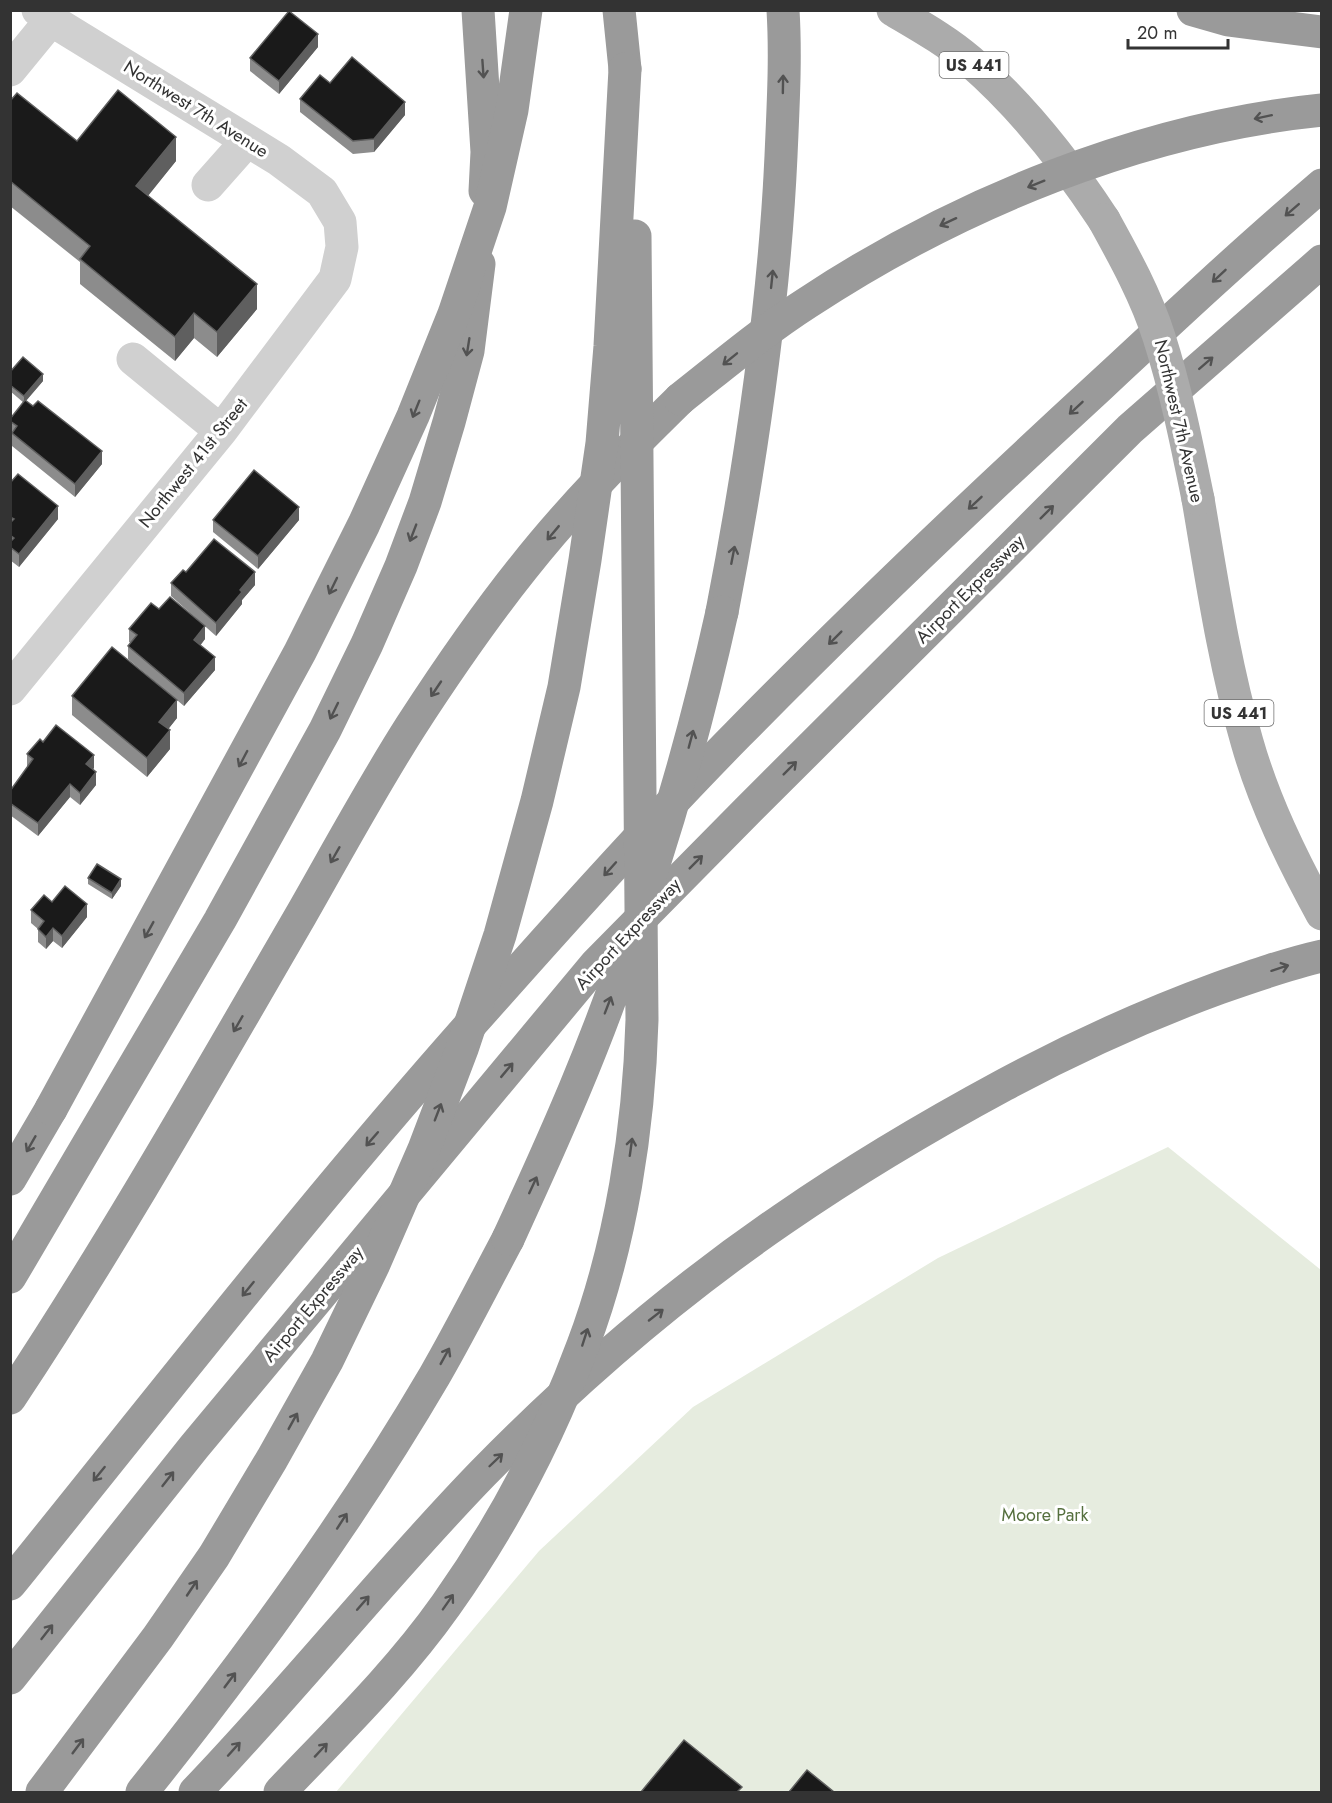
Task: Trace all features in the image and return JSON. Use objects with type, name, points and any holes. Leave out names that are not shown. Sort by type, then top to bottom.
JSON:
[{"type":"highway","points":[[10,1277],[220,920],[325,730],[401,566],[426,502],[468,351],[480,252],[488,152],[478,10]]},
{"type":"highway","points":[[10,1179],[51,1109],[300,652],[364,524],[413,416],[454,314],[490,207],[512,110],[526,10]]},
{"type":"highway","points":[[280,1792],[406,1656],[445,1606],[480,1553],[540,1444],[583,1345],[620,1215],[640,1073],[642,1020],[636,239],[619,10]]},
{"type":"highway","points":[[142,1792],[228,1682],[336,1530],[435,1375],[508,1239],[584,1067],[619,976],[680,783],[704,694],[741,513],[769,312],[778,211],[782,125],[783,10]]},
{"type":"highway","points":[[1193,10],[1228,20],[1322,32]]},
{"type":"highway","points":[[1278,16],[1322,51]]},
{"type":"highway","points":[[42,1792],[158,1637],[214,1556],[272,1459],[327,1361],[375,1264],[424,1149],[462,1049],[497,945],[537,801],[564,687],[602,442],[625,69]]},
{"type":"highway","points":[[10,1398],[60,1323],[125,1217],[411,727],[467,642],[524,567],[582,498],[633,445],[680,399],[746,346],[805,303],[867,265],[939,226],[1001,198],[1107,158],[1189,133],[1276,114],[1322,110]]},
{"type":"highway","points":[[10,1584],[341,1175],[493,999],[620,859],[737,735],[889,584],[1262,236],[1322,185]]},
{"type":"highway","name":"Airport Expressway","points":[[10,1678],[194,1447],[596,964],[748,809],[1130,429],[1322,261]]},
{"type":"highway","points":[[195,1792],[433,1526],[485,1472],[586,1375],[645,1323],[781,1220],[852,1173],[1037,1067],[1171,1006],[1238,981],[1322,956]]},
{"type":"main road","name":"Northwest 7th Avenue","points":[[893,10],[932,33],[969,60],[1043,134],[1074,174],[1104,220],[1134,273],[1159,336],[1176,398],[1198,500],[1222,638],[1247,744],[1276,821],[1322,914]]},
{"type":"street","points":[[10,70],[45,15]]},
{"type":"street","name":"Northwest 7th Avenue","points":[[45,15],[279,160],[322,192],[340,222]]},
{"type":"street","points":[[207,185],[248,141]]},
{"type":"street","name":"Northwest 41st Street","points":[[10,689],[220,431],[335,279],[342,248],[340,222]]},
{"type":"street","points":[[134,360],[220,431]]},
{"type":"green space","name":"Moore Park","points":[[1168,1147],[1321,1270],[1321,1792],[336,1792],[539,1551],[693,1407],[938,1258]]},
{"type":"building","points":[[289,11],[318,34],[279,81],[250,58]]},
{"type":"building","points":[[352,57],[405,102],[374,139],[353,141],[300,99],[320,75],[330,83]]},
{"type":"building","points":[[118,90],[176,137],[136,186],[257,284],[217,332],[194,313],[175,337],[80,259],[90,246],[10,181],[10,101],[17,93],[77,141]]},
{"type":"building","points":[[23,357],[43,374],[24,396],[10,385],[10,372]]},
{"type":"building","points":[[25,400],[33,406],[38,401],[102,451],[75,484],[12,433],[17,426],[10,419]]},
{"type":"building","points":[[254,470],[299,507],[258,556],[213,520]]},
{"type":"building","points":[[18,474],[58,506],[19,554],[10,547],[10,542],[14,538],[10,535],[10,523],[14,519],[10,517],[10,483]]},
{"type":"building","points":[[214,539],[255,572],[240,590],[242,592],[216,623],[171,583],[183,570],[186,572]]},
{"type":"building","points":[[170,597],[205,626],[194,640],[215,657],[184,693],[128,646],[137,635],[129,629],[151,603],[159,609]]},
{"type":"building","points":[[112,647],[177,700],[159,722],[170,730],[147,758],[72,696]]},
{"type":"building","points":[[56,725],[94,755],[86,764],[96,772],[80,793],[70,784],[38,823],[10,803],[10,791],[33,759],[27,754],[40,739],[43,742]]},
{"type":"building","points":[[97,864],[121,879],[112,893],[88,878]]},
{"type":"building","points":[[65,886],[87,904],[62,936],[53,928],[46,937],[38,929],[44,921],[31,910],[44,895],[52,902]]},
{"type":"building","points":[[684,1740],[742,1787],[737,1792],[641,1792]]},
{"type":"building","points":[[807,1770],[834,1792],[789,1792]]}]
